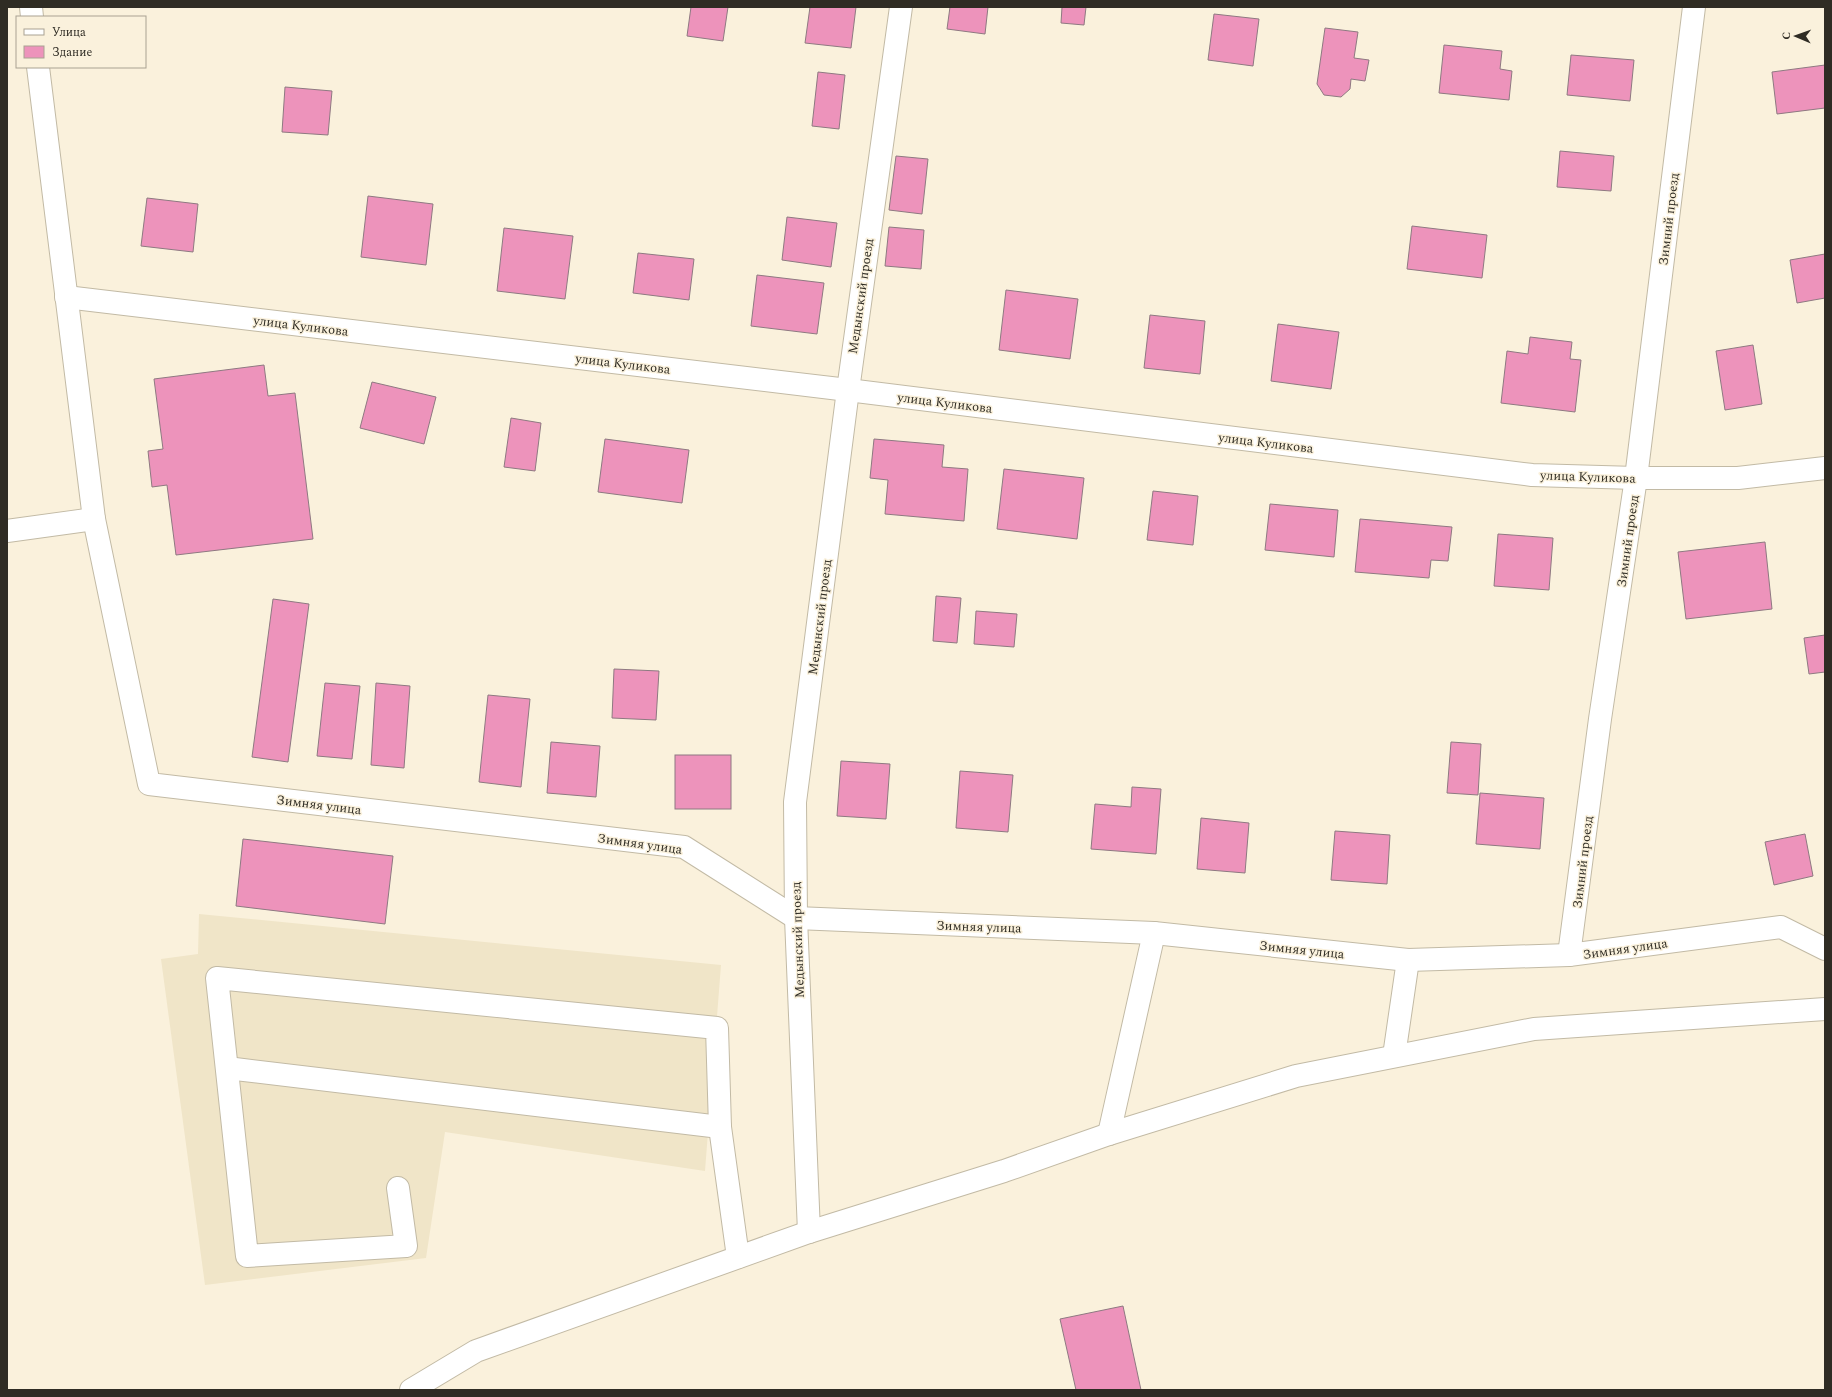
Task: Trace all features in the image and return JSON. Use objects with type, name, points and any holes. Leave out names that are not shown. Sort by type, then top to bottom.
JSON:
[{"type":"street","name":"Медынский проезд","points":[[810,1232],[796,918],[795,802],[848,390],[900,7]]},
{"type":"street","name":"Зимний проезд","points":[[1570,955],[1599,727],[1636,478],[1694,7]]},
{"type":"street","points":[[7,531],[94,519],[38,68]]},
{"type":"street","name":"улица Куликова","points":[[66,297],[848,390],[1532,475],[1636,478],[1738,478],[1825,468]]},
{"type":"street","name":"Зимняя улица","points":[[94,519],[149,784],[684,847],[796,918],[1154,933],[1408,960],[1570,955],[1781,927],[1825,949]]},
{"type":"street","points":[[1108,1134],[1154,933]]},
{"type":"street","points":[[1394,1056],[1408,960]]},
{"type":"street","points":[[398,1188],[406,1246],[247,1256],[217,978],[717,1028],[720,1127],[738,1257]]},
{"type":"street","points":[[411,1390],[476,1351],[738,1257],[810,1232],[1004,1170],[1108,1134],[1296,1076],[1534,1029],[1825,1009]]},
{"type":"street","points":[[227,1068],[720,1127]]},
{"type":"shaded area","points":[[199,914],[721,965],[705,1171],[445,1132],[426,1258],[205,1285],[161,959],[198,954]]},
{"type":"building","points":[[691,7],[728,7],[723,41],[687,36]]},
{"type":"building","points":[[810,7],[856,7],[851,48],[805,43]]},
{"type":"building","points":[[950,7],[988,7],[985,34],[947,29]]},
{"type":"building","points":[[1062,7],[1086,7],[1084,25],[1061,23]]},
{"type":"building","points":[[1214,14],[1259,19],[1253,66],[1208,60]]},
{"type":"building","points":[[1325,28],[1358,32],[1354,58],[1369,60],[1365,81],[1351,79],[1350,89],[1341,97],[1324,95],[1317,84]]},
{"type":"building","points":[[1444,45],[1502,51],[1500,69],[1512,71],[1509,100],[1439,93]]},
{"type":"building","points":[[1571,55],[1634,60],[1630,101],[1567,95]]},
{"type":"building","points":[[1825,65],[1825,108],[1777,114],[1772,72]]},
{"type":"building","points":[[818,72],[845,75],[839,129],[812,126]]},
{"type":"building","points":[[285,87],[332,91],[328,135],[282,132]]},
{"type":"building","points":[[1560,151],[1614,156],[1611,191],[1557,187]]},
{"type":"building","points":[[896,156],[928,159],[922,214],[889,210]]},
{"type":"building","points":[[368,196],[433,204],[426,265],[361,257]]},
{"type":"building","points":[[147,198],[198,204],[193,252],[141,246]]},
{"type":"building","points":[[787,217],[837,223],[831,267],[782,260]]},
{"type":"building","points":[[1412,226],[1487,235],[1482,278],[1407,269]]},
{"type":"building","points":[[889,227],[924,230],[921,269],[885,266]]},
{"type":"building","points":[[504,228],[573,236],[565,299],[497,291]]},
{"type":"building","points":[[638,253],[694,259],[689,300],[633,293]]},
{"type":"building","points":[[1825,254],[1825,298],[1797,303],[1790,260]]},
{"type":"building","points":[[757,275],[824,283],[817,334],[751,326]]},
{"type":"building","points":[[1006,290],[1078,299],[1070,359],[999,350]]},
{"type":"building","points":[[1150,315],[1205,321],[1200,374],[1144,368]]},
{"type":"building","points":[[1278,324],[1339,332],[1331,389],[1271,381]]},
{"type":"building","points":[[1530,337],[1572,342],[1570,359],[1581,360],[1575,412],[1501,403],[1507,351],[1528,354]]},
{"type":"building","points":[[1753,345],[1762,404],[1725,410],[1716,351]]},
{"type":"building","points":[[264,365],[268,396],[295,393],[313,539],[176,555],[167,485],[152,487],[148,451],[163,449],[154,379]]},
{"type":"building","points":[[372,382],[436,397],[424,444],[360,428]]},
{"type":"building","points":[[511,418],[541,423],[535,471],[504,467]]},
{"type":"building","points":[[605,439],[689,450],[682,503],[598,492]]},
{"type":"building","points":[[874,439],[944,445],[942,467],[968,469],[964,521],[885,514],[888,480],[870,478]]},
{"type":"building","points":[[1004,469],[1084,478],[1077,539],[997,529]]},
{"type":"building","points":[[1153,491],[1198,496],[1193,545],[1147,540]]},
{"type":"building","points":[[1270,504],[1338,510],[1334,557],[1265,550]]},
{"type":"building","points":[[1360,519],[1452,527],[1448,561],[1431,560],[1429,578],[1355,572]]},
{"type":"building","points":[[1498,534],[1553,538],[1549,590],[1494,586]]},
{"type":"building","points":[[1765,542],[1772,609],[1686,619],[1678,552]]},
{"type":"building","points":[[936,596],[961,598],[957,643],[933,641]]},
{"type":"building","points":[[273,599],[309,604],[288,762],[252,757]]},
{"type":"building","points":[[976,611],[1017,614],[1014,647],[974,644]]},
{"type":"building","points":[[1825,635],[1825,672],[1809,674],[1804,638]]},
{"type":"building","points":[[614,669],[659,671],[656,720],[612,718]]},
{"type":"building","points":[[325,683],[360,686],[352,759],[317,756]]},
{"type":"building","points":[[376,683],[410,686],[404,768],[371,765]]},
{"type":"building","points":[[488,695],[530,699],[521,787],[479,782]]},
{"type":"building","points":[[551,742],[600,746],[596,797],[547,793]]},
{"type":"building","points":[[1451,742],[1481,744],[1478,795],[1447,793]]},
{"type":"building","points":[[675,755],[731,755],[731,809],[675,809]]},
{"type":"building","points":[[841,761],[890,764],[886,819],[837,816]]},
{"type":"building","points":[[960,771],[1013,775],[1008,832],[956,828]]},
{"type":"building","points":[[1132,787],[1161,789],[1156,854],[1091,849],[1095,804],[1131,807]]},
{"type":"building","points":[[1480,793],[1544,798],[1540,849],[1476,844]]},
{"type":"building","points":[[1201,818],[1249,823],[1245,873],[1197,869]]},
{"type":"building","points":[[1335,831],[1390,835],[1387,884],[1331,880]]},
{"type":"building","points":[[1805,834],[1813,876],[1774,885],[1765,842]]},
{"type":"building","points":[[243,839],[393,856],[385,924],[236,906]]},
{"type":"building","points":[[1123,1306],[1141,1390],[1076,1390],[1060,1319]]}]
